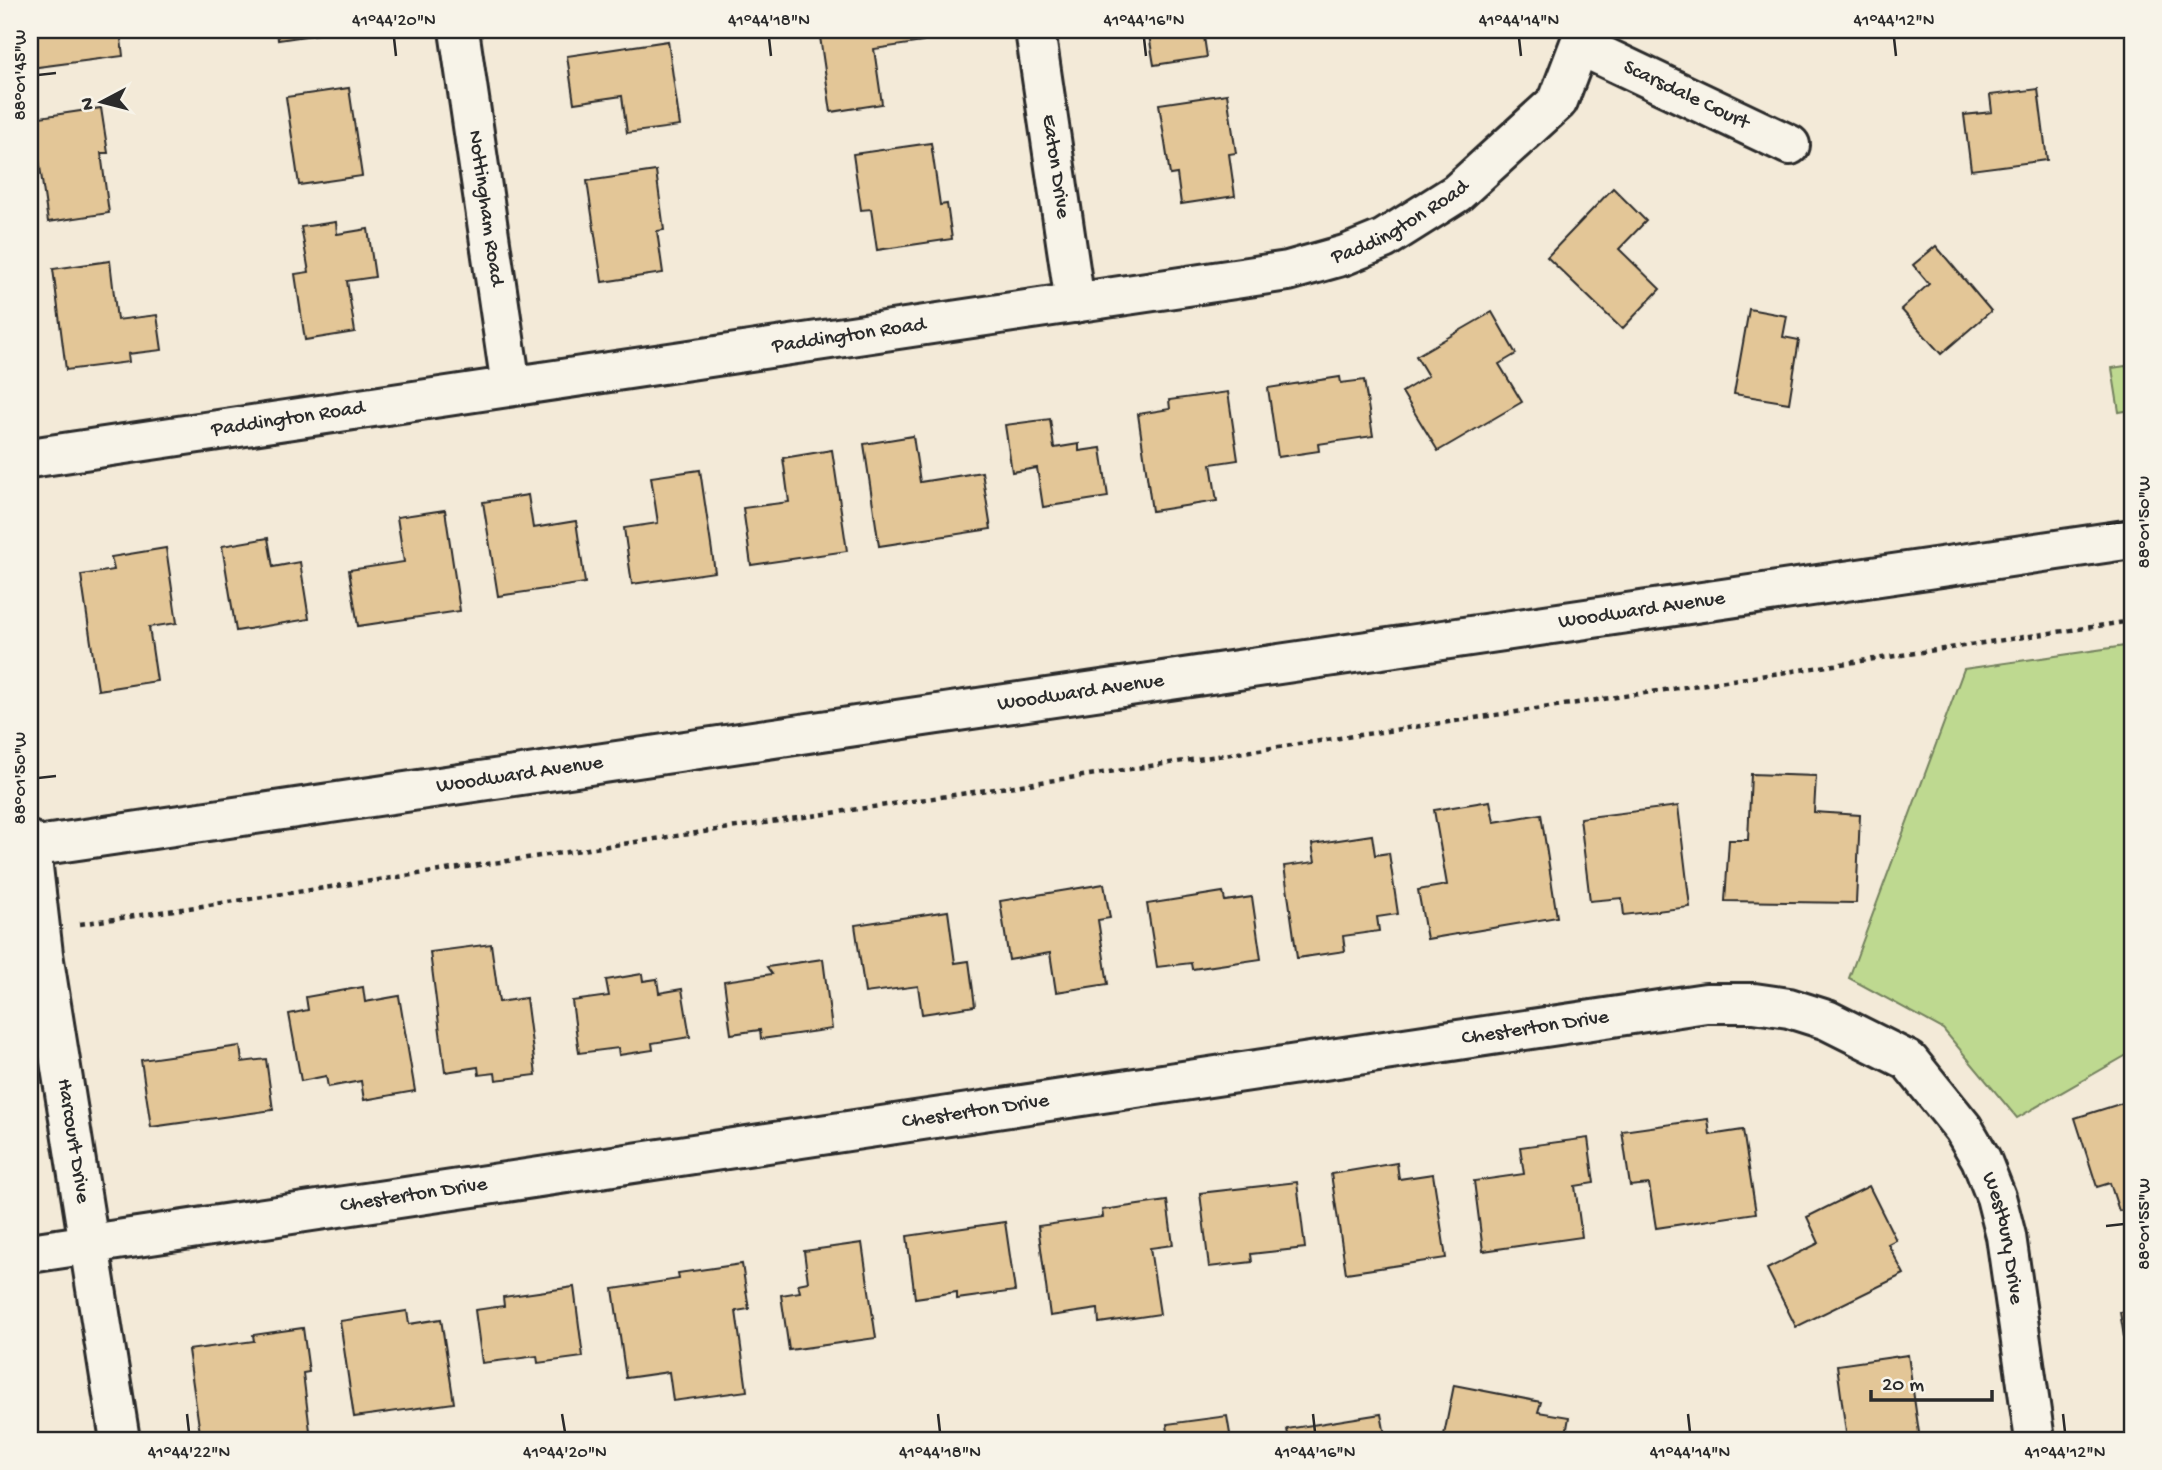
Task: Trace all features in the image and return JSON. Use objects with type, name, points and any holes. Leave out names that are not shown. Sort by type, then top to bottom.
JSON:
[{"type":"street","name":"Nottingham Road","points":[[459,30],[511,386]]},
{"type":"street","name":"Eaton Drive","points":[[1035,30],[1075,303]]},
{"type":"street","name":"Paddington Road","points":[[30,458],[1288,271],[1345,256],[1384,239],[1457,193],[1558,101],[1583,38]]},
{"type":"street","name":"Scarsdale Court","points":[[1583,38],[1790,145]]},
{"type":"street","name":"Woodward Avenue","points":[[30,845],[2132,539]]},
{"type":"street","name":"Harcourt Drive","points":[[30,845],[40,931],[120,1440]]},
{"type":"street","name":"Chesterton Drive","points":[[30,1253],[1706,1003],[1754,1003],[1789,1008],[1826,1020],[1909,1061]]},
{"type":"street","name":"Westbury Drive","points":[[1909,1061],[1963,1128],[1981,1159],[1996,1197],[2006,1236],[2035,1440]]},
{"type":"path","points":[[89,923],[2132,621]]},
{"type":"green space","points":[[2132,365],[2132,410],[2119,412],[2112,368]]},
{"type":"green space","points":[[2132,645],[2132,1052],[2017,1118],[1943,1029],[1849,978],[1964,669]]},
{"type":"building","points":[[30,30],[120,30],[123,56],[30,68]]},
{"type":"building","points":[[277,30],[338,30],[339,31],[278,40]]},
{"type":"building","points":[[819,30],[921,30],[923,42],[874,49],[882,104],[831,112]]},
{"type":"building","points":[[1141,30],[1203,30],[1207,57],[1154,65],[1149,35],[1142,36]]},
{"type":"building","points":[[668,41],[680,126],[627,133],[622,96],[574,103],[567,56]]},
{"type":"building","points":[[349,88],[362,176],[299,185],[286,97]]},
{"type":"building","points":[[2038,89],[2047,160],[1971,170],[1964,115],[1992,112],[1990,95]]},
{"type":"building","points":[[1227,94],[1236,153],[1229,154],[1235,196],[1181,204],[1177,174],[1170,175],[1159,104]]},
{"type":"building","points":[[101,108],[108,153],[101,153],[109,213],[48,222],[33,118]]},
{"type":"building","points":[[931,143],[940,205],[947,204],[952,239],[877,250],[871,209],[861,210],[853,154]]},
{"type":"building","points":[[656,171],[664,230],[657,231],[663,273],[602,282],[587,181]]},
{"type":"building","points":[[1613,188],[1646,221],[1619,249],[1660,289],[1622,329],[1547,257]]},
{"type":"building","points":[[336,222],[337,234],[368,229],[375,277],[347,281],[355,332],[305,340],[295,274],[309,272],[301,227]]},
{"type":"building","points":[[1936,246],[1991,311],[1941,354],[1901,309],[1929,284],[1913,265]]},
{"type":"building","points":[[110,261],[117,320],[157,315],[162,350],[128,354],[129,362],[66,370],[53,269]]},
{"type":"building","points":[[1749,309],[1787,316],[1783,337],[1799,340],[1789,403],[1734,394]]},
{"type":"building","points":[[1492,312],[1516,354],[1499,364],[1522,402],[1438,451],[1402,392],[1428,376],[1416,356]]},
{"type":"building","points":[[1340,377],[1341,383],[1364,380],[1373,436],[1318,444],[1319,451],[1278,457],[1268,388]]},
{"type":"building","points":[[1228,392],[1238,460],[1211,464],[1217,501],[1152,511],[1138,414],[1170,409],[1169,400]]},
{"type":"building","points":[[1050,419],[1054,448],[1079,444],[1079,451],[1101,448],[1108,497],[1043,507],[1037,468],[1012,472],[1005,425]]},
{"type":"building","points":[[913,436],[920,482],[982,472],[991,529],[879,546],[864,444]]},
{"type":"building","points":[[832,450],[847,551],[751,565],[743,508],[789,502],[783,458]]},
{"type":"building","points":[[700,470],[715,572],[632,584],[624,528],[658,523],[651,477]]},
{"type":"building","points":[[528,495],[533,528],[576,521],[585,583],[498,596],[483,502]]},
{"type":"building","points":[[445,510],[460,611],[358,626],[349,570],[404,562],[397,517]]},
{"type":"building","points":[[268,538],[273,567],[300,562],[309,619],[236,631],[222,546]]},
{"type":"building","points":[[166,548],[177,623],[149,627],[157,681],[98,690],[81,575],[114,570],[111,557]]},
{"type":"building","points":[[1751,774],[1816,776],[1814,812],[1860,815],[1856,903],[1725,901],[1729,840],[1748,840]]},
{"type":"building","points":[[1490,801],[1494,822],[1541,814],[1557,917],[1427,939],[1418,890],[1447,885],[1434,810]]},
{"type":"building","points":[[1678,806],[1690,907],[1624,915],[1622,898],[1590,901],[1580,818]]},
{"type":"building","points":[[1372,835],[1375,855],[1389,853],[1398,914],[1377,917],[1379,931],[1343,936],[1345,951],[1297,958],[1284,866],[1315,862],[1312,844]]},
{"type":"building","points":[[1104,884],[1110,918],[1098,920],[1108,984],[1056,992],[1050,953],[1009,960],[1000,901]]},
{"type":"building","points":[[1223,892],[1225,901],[1252,897],[1261,959],[1192,969],[1191,963],[1157,967],[1147,904]]},
{"type":"building","points":[[948,911],[955,963],[969,961],[975,1006],[922,1014],[918,986],[865,993],[855,925]]},
{"type":"building","points":[[491,944],[499,1002],[526,998],[536,1075],[496,1080],[495,1073],[479,1075],[478,1067],[445,1072],[430,952]]},
{"type":"building","points":[[823,959],[832,1029],[761,1039],[760,1030],[731,1034],[724,981],[772,974],[767,967]]},
{"type":"building","points":[[642,974],[643,981],[657,979],[659,993],[682,989],[690,1037],[652,1043],[653,1050],[619,1055],[618,1048],[579,1053],[572,1001],[609,996],[606,980]]},
{"type":"building","points":[[363,987],[365,1002],[399,996],[415,1091],[364,1100],[361,1081],[328,1087],[326,1076],[301,1081],[289,1014],[308,1010],[306,997]]},
{"type":"building","points":[[240,1046],[242,1062],[266,1059],[273,1110],[151,1127],[141,1060]]},
{"type":"building","points":[[2132,1100],[2132,1207],[2119,1211],[2110,1183],[2097,1187],[2075,1118]]},
{"type":"building","points":[[1708,1119],[1710,1135],[1743,1130],[1756,1213],[1656,1228],[1649,1184],[1630,1186],[1622,1131]]},
{"type":"building","points":[[1588,1138],[1594,1183],[1575,1186],[1582,1237],[1483,1251],[1474,1181],[1524,1174],[1520,1147]]},
{"type":"building","points":[[1397,1163],[1399,1179],[1433,1174],[1446,1258],[1346,1273],[1331,1174]]},
{"type":"building","points":[[1297,1182],[1305,1248],[1251,1254],[1252,1262],[1209,1267],[1200,1193]]},
{"type":"building","points":[[1869,1186],[1896,1240],[1888,1244],[1904,1274],[1796,1327],[1767,1269],[1819,1243],[1807,1217]]},
{"type":"building","points":[[1167,1201],[1173,1245],[1150,1248],[1160,1314],[1099,1323],[1098,1309],[1050,1316],[1038,1226],[1103,1217],[1102,1210]]},
{"type":"building","points":[[1005,1222],[1015,1291],[957,1299],[957,1292],[915,1298],[907,1236]]},
{"type":"building","points":[[862,1243],[876,1338],[789,1350],[781,1295],[800,1292],[798,1284],[808,1282],[804,1251]]},
{"type":"building","points":[[742,1264],[749,1309],[736,1311],[747,1391],[673,1401],[669,1372],[626,1378],[613,1289],[679,1279],[678,1273]]},
{"type":"building","points":[[574,1287],[583,1357],[538,1363],[537,1356],[482,1363],[475,1310],[504,1306],[503,1297]]},
{"type":"building","points":[[2132,1310],[2132,1360],[2128,1361],[2120,1312]]},
{"type":"building","points":[[407,1311],[409,1324],[441,1319],[454,1403],[354,1417],[340,1321]]},
{"type":"building","points":[[303,1328],[309,1372],[303,1373],[311,1439],[250,1440],[249,1434],[201,1440],[188,1350],[254,1341],[253,1335]]},
{"type":"building","points":[[1908,1355],[1920,1440],[1847,1440],[1837,1365]]},
{"type":"building","points":[[1454,1385],[1541,1402],[1538,1412],[1569,1417],[1565,1440],[1443,1440]]},
{"type":"building","points":[[1381,1414],[1386,1440],[1289,1440],[1287,1429]]},
{"type":"building","points":[[1227,1416],[1231,1440],[1169,1440],[1167,1424]]}]
